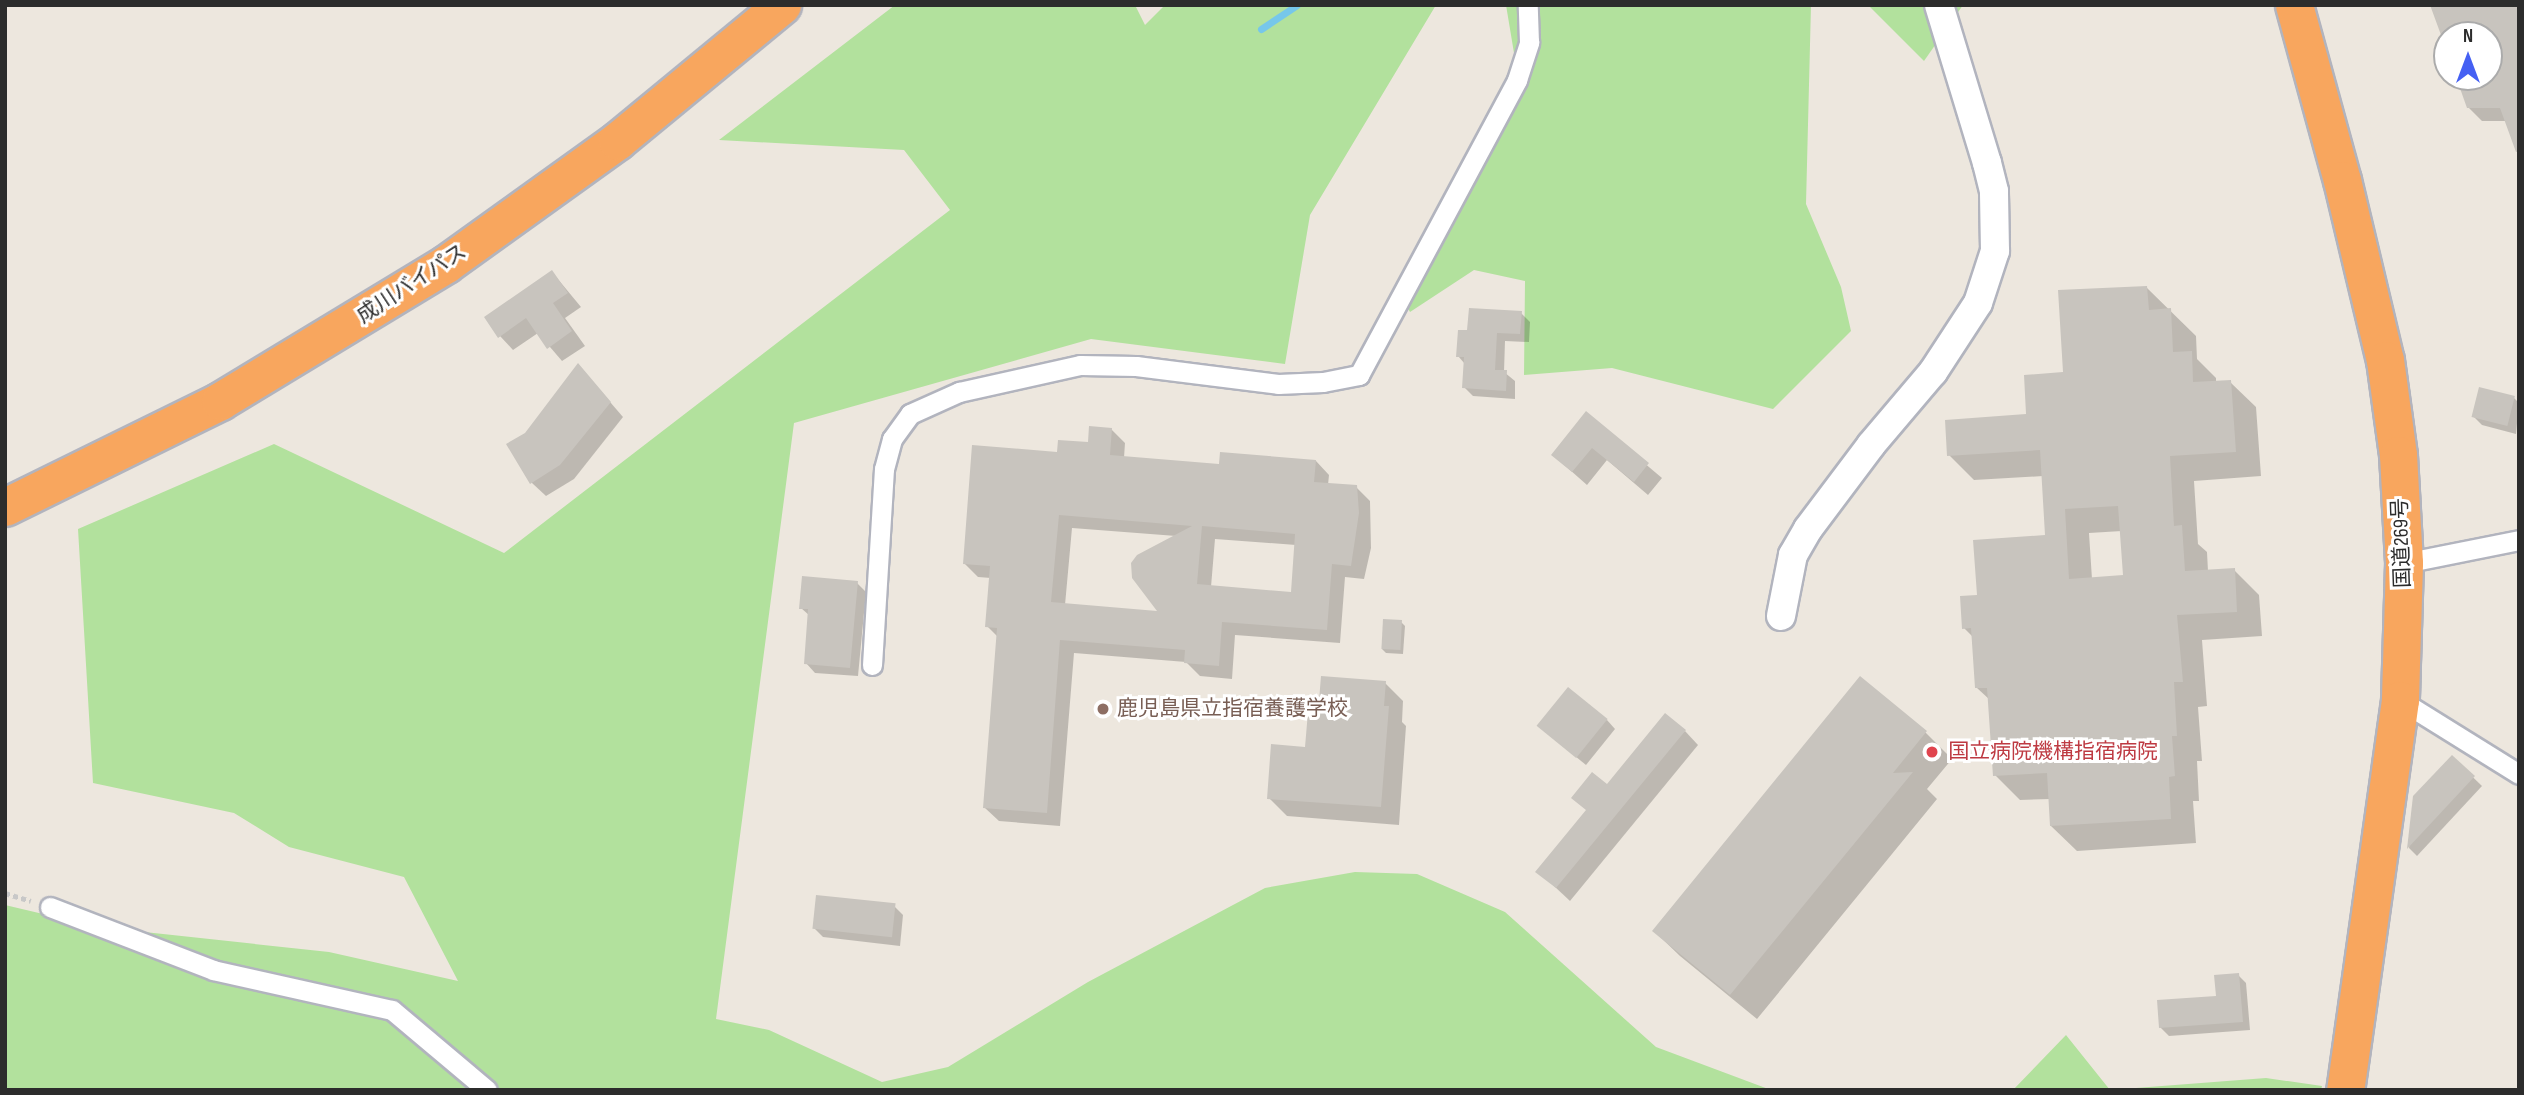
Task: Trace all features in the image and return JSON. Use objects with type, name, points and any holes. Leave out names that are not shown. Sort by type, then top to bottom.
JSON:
[{"type":"highway","name":"成川バイパス","points":[[5,507],[220,401],[446,264],[617,141],[782,5]]},
{"type":"highway","name":"国道269号","points":[[2294,5],[2342,180],[2385,360],[2398,455],[2404,563],[2399,700],[2345,1090]]},
{"type":"street","points":[[872,665],[884,469],[892,439],[910,414],[959,392],[1080,365],[1136,366],[1278,384],[1323,382],[1359,375],[1517,80],[1529,42],[1528,5]]},
{"type":"street","points":[[1782,616],[1793,555],[1808,528],[1871,445],[1933,373],[1978,303],[1995,251],[1994,191],[1939,5]]},
{"type":"street","points":[[2404,563],[2519,540]]},
{"type":"street","points":[[2399,700],[2519,774]]},
{"type":"street","points":[[50,907],[213,970],[392,1010],[486,1090]]},
{"type":"green space","points":[[895,5],[1135,5],[1145,25],[1165,5],[1436,5],[1310,215],[1285,364],[1091,339],[794,423],[716,1019],[769,1030],[882,1082],[948,1067],[1088,982],[1265,888],[1355,872],[1417,874],[1505,912],[1656,1047],[1771,1090],[5,1090],[5,905],[98,927],[329,952],[458,981],[404,877],[289,847],[234,813],[93,783],[78,529],[274,444],[504,553],[950,210],[904,150],[719,140]]},
{"type":"green space","points":[[1506,5],[1811,5],[1806,204],[1841,287],[1851,331],[1773,409],[1612,368],[1524,375],[1525,281],[1474,270],[1410,312],[1400,294],[1516,65]]},
{"type":"green space","points":[[1868,5],[1963,5],[1924,61]]},
{"type":"green space","points":[[2066,1035],[2110,1090],[2013,1090]]},
{"type":"green space","points":[[2266,1078],[2322,1086],[2321,1090],[2110,1090]]},
{"type":"building","points":[[2430,5],[2519,5],[2519,151],[2516,152],[2500,108],[2467,108],[2461,91],[2503,91],[2503,21],[2436,21]]},
{"type":"building","points":[[552,270],[568,293],[553,303],[572,331],[547,349],[526,318],[498,338],[484,317]]},
{"type":"building","points":[[2147,286],[2149,310],[2171,308],[2173,352],[2192,351],[2193,382],[2231,380],[2236,452],[2170,456],[2174,526],[2182,525],[2185,571],[2235,568],[2237,612],[2177,615],[2183,682],[2174,682],[2177,736],[2172,736],[2175,776],[2169,777],[2171,819],[2050,826],[2047,773],[1993,776],[1987,688],[1975,688],[1971,628],[1962,629],[1960,596],[1977,595],[1973,540],[2045,535],[2040,450],[1947,456],[1945,420],[2026,414],[2024,375],[2063,372],[2058,290]],"holes":[[[2118,506],[2123,575],[2069,579],[2065,509]]]},
{"type":"building","points":[[1469,308],[1522,311],[1520,334],[1497,333],[1495,370],[1507,370],[1506,391],[1462,388],[1464,357],[1456,357],[1458,330],[1467,330]]},
{"type":"building","points":[[578,363],[611,402],[560,465],[530,484],[506,444],[525,433]]},
{"type":"building","points":[[2479,387],[2515,396],[2507,426],[2472,417]]},
{"type":"building","points":[[1586,411],[1649,463],[1634,482],[1592,448],[1572,472],[1551,455]]},
{"type":"building","points":[[1089,426],[1112,428],[1110,455],[1219,464],[1220,452],[1316,460],[1314,482],[1357,485],[1359,513],[1351,566],[1332,564],[1327,630],[1222,622],[1219,666],[1184,663],[1185,650],[1060,640],[1047,813],[983,808],[997,628],[985,627],[990,566],[963,564],[972,445],[1057,452],[1058,440],[1088,442]],"holes":[[[1059,515],[1192,526],[1137,555],[1131,563],[1132,578],[1157,611],[1051,602]],[[1202,526],[1295,534],[1291,592],[1197,584]]]},
{"type":"building","points":[[802,576],[858,581],[850,668],[804,664],[808,609],[799,609]]},
{"type":"building","points":[[1383,619],[1402,620],[1400,650],[1381,649]]},
{"type":"building","points":[[1321,676],[1386,681],[1384,706],[1389,706],[1381,807],[1267,799],[1271,744],[1305,747],[1309,700],[1319,701]]},
{"type":"building","points":[[1860,676],[1927,731],[1893,773],[1913,772],[1730,995],[1652,931]]},
{"type":"building","points":[[1568,687],[1608,719],[1576,758],[1537,726]]},
{"type":"building","points":[[1665,713],[1686,730],[1556,888],[1535,872],[1586,810],[1571,798],[1592,772],[1607,784]]},
{"type":"building","points":[[2452,755],[2475,776],[2407,849],[2413,796]]},
{"type":"building","points":[[816,895],[896,903],[892,937],[812,929]]},
{"type":"building","points":[[2239,973],[2243,1022],[2159,1028],[2157,1000],[2216,996],[2214,975]]},
{"type":"waterway","points":[[1261,29],[1297,5]]},
{"type":"place","name":"鹿児島県立指宿養護学校","points":[[1103,709]]},
{"type":"place","name":"国立病院機構指宿病院","points":[[1932,752]]}]
